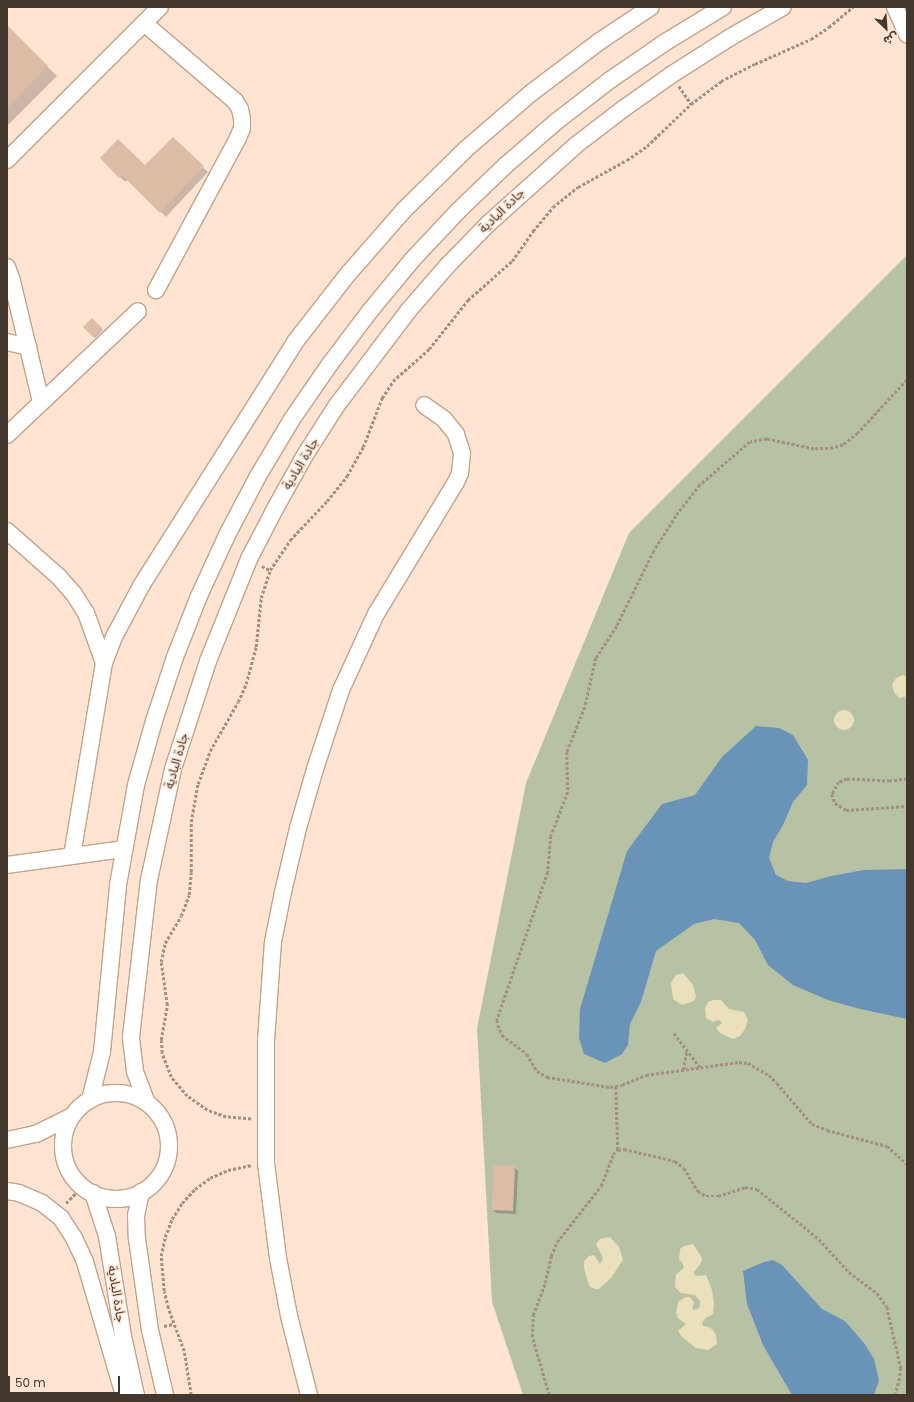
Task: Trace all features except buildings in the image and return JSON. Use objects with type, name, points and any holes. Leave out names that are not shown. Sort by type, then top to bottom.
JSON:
[{"type":"street","points":[[7,160],[160,7]]},
{"type":"street","points":[[72,856],[104,663],[115,635],[141,586],[295,342],[348,274],[404,210],[466,149],[531,93],[600,41],[651,7]]},
{"type":"street","points":[[90,1100],[102,1052],[113,929],[124,849],[136,785],[154,721],[175,658],[199,596],[227,535],[258,476],[292,419],[330,364],[370,311],[412,260],[458,211],[506,165],[557,121],[610,80],[664,43],[723,7]]},
{"type":"street","name":"جادة البادية","points":[[147,1103],[135,1071],[131,1037],[149,880],[160,824],[174,769],[208,661],[249,559],[272,513],[305,455],[337,405],[408,311],[447,266],[493,219],[576,145],[671,75],[729,38],[783,7]]},
{"type":"street","points":[[895,7],[907,34]]},
{"type":"street","points":[[144,23],[234,101],[240,109],[242,119],[242,128],[238,138],[156,290]]},
{"type":"street","points":[[7,267],[41,402]]},
{"type":"street","points":[[7,435],[138,311]]},
{"type":"street","points":[[7,342],[28,347]]},
{"type":"street","points":[[309,1395],[286,1302],[278,1258],[266,1163],[266,1041],[274,942],[283,892],[315,769],[341,690],[360,645],[396,578],[456,482],[460,473],[462,453],[456,434],[444,419],[424,405]]},
{"type":"street","points":[[7,531],[59,577],[74,594],[86,613],[104,663]]},
{"type":"street","points":[[7,865],[124,849]]},
{"type":"street","points":[[109,1093],[134,1096],[147,1103],[157,1112],[164,1123],[168,1136],[169,1149],[166,1162],[160,1174],[152,1184],[141,1192],[129,1197],[117,1199],[93,1193],[75,1179],[64,1159],[64,1135],[72,1116],[83,1104],[109,1093]]},
{"type":"street","points":[[7,1140],[36,1134],[72,1116]]},
{"type":"street","points":[[7,1191],[19,1193],[42,1203],[61,1218],[74,1238],[85,1262],[124,1395]]},
{"type":"street","points":[[141,1192],[136,1215],[137,1240],[150,1330],[165,1395]]},
{"type":"street","name":"جادة البادية","points":[[93,1193],[107,1236],[123,1336],[136,1395]]},
{"type":"path","points":[[265,1118],[236,1119],[217,1114],[197,1104],[187,1096],[171,1077],[162,1053],[161,1040],[167,1005],[161,962],[165,943],[181,916],[189,895],[191,872],[191,822],[198,784],[210,751],[238,702],[246,684],[256,647],[262,598],[270,570],[290,540],[327,501],[347,476],[363,447],[382,398],[393,381],[429,349],[468,300],[512,261],[533,231],[553,207],[578,187],[627,160],[646,146],[691,104],[722,82],[738,72],[811,38],[829,27],[853,7]]},
{"type":"path","points":[[671,75],[691,104]]},
{"type":"path","points":[[907,380],[858,433],[842,444],[833,448],[814,449],[774,439],[756,440],[744,446],[700,485],[682,506],[654,551],[617,626],[596,658],[585,707],[567,752],[568,792],[551,836],[548,872],[497,1020],[502,1035],[527,1054],[535,1068],[544,1076],[604,1087],[616,1087],[643,1076],[683,1070],[738,1062],[752,1065],[769,1075],[812,1124],[827,1130],[887,1146],[907,1164]]},
{"type":"path","points":[[907,779],[890,781],[847,779],[838,782],[832,794],[835,803],[846,810],[907,806]]},
{"type":"path","points":[[674,1033],[700,1068]]},
{"type":"path","points":[[683,1070],[687,1049]]},
{"type":"path","points":[[616,1087],[618,1150]]},
{"type":"path","points":[[549,1395],[532,1337],[533,1315],[545,1283],[551,1256],[557,1242],[601,1186],[613,1154],[618,1150],[624,1149],[675,1161],[684,1168],[698,1191],[706,1196],[718,1196],[745,1187],[757,1189],[819,1239],[845,1268],[877,1293],[887,1307],[901,1368],[895,1395]]},
{"type":"path","points":[[191,1395],[184,1351],[168,1308],[164,1291],[161,1256],[165,1237],[172,1219],[182,1203],[195,1189],[210,1178],[228,1170],[266,1163]]},
{"type":"green space","points":[[907,255],[907,1395],[523,1395],[492,1302],[477,1028],[526,783],[629,533]]},
{"type":"sand","points":[[903,675],[907,677],[907,696],[899,698],[894,692],[892,685],[896,678]]},
{"type":"sand","points":[[844,710],[851,713],[854,720],[851,727],[844,730],[837,727],[834,720],[837,713]]},
{"type":"sand","points":[[683,973],[693,985],[696,997],[694,1001],[682,1005],[673,999],[671,983],[676,975]]},
{"type":"sand","points":[[713,1000],[721,1000],[729,1009],[744,1012],[748,1020],[745,1029],[740,1036],[733,1039],[720,1033],[716,1028],[722,1023],[721,1021],[718,1020],[713,1022],[706,1018],[705,1009],[708,1002]]},
{"type":"sand","points":[[610,1237],[619,1247],[623,1260],[611,1278],[599,1289],[595,1289],[590,1287],[588,1282],[584,1268],[584,1261],[589,1256],[594,1255],[600,1264],[603,1258],[596,1244],[600,1239]]},
{"type":"sand","points":[[693,1244],[702,1258],[701,1263],[694,1272],[695,1276],[706,1275],[712,1290],[714,1304],[713,1314],[706,1318],[702,1323],[703,1326],[709,1327],[713,1330],[716,1335],[717,1344],[708,1350],[696,1348],[682,1337],[678,1331],[686,1324],[678,1318],[676,1313],[678,1302],[686,1297],[690,1297],[694,1302],[692,1308],[694,1310],[698,1309],[700,1306],[700,1301],[695,1295],[681,1293],[675,1287],[676,1274],[684,1268],[682,1262],[679,1260],[680,1249],[684,1246]]},
{"type":"water","points":[[756,726],[779,728],[793,735],[808,760],[807,785],[793,802],[783,825],[773,842],[769,858],[776,875],[788,881],[806,883],[831,876],[864,870],[907,869],[907,1019],[860,1009],[828,1000],[793,985],[768,965],[755,940],[739,923],[714,919],[694,924],[656,951],[641,1002],[630,1024],[628,1045],[622,1054],[605,1063],[584,1054],[579,1038],[580,1009],[627,851],[662,804],[695,795],[722,757]]},
{"type":"water","points":[[773,1260],[782,1265],[822,1309],[845,1321],[864,1343],[874,1359],[879,1380],[874,1395],[792,1395],[763,1345],[747,1304],[743,1271],[764,1262]]}]
